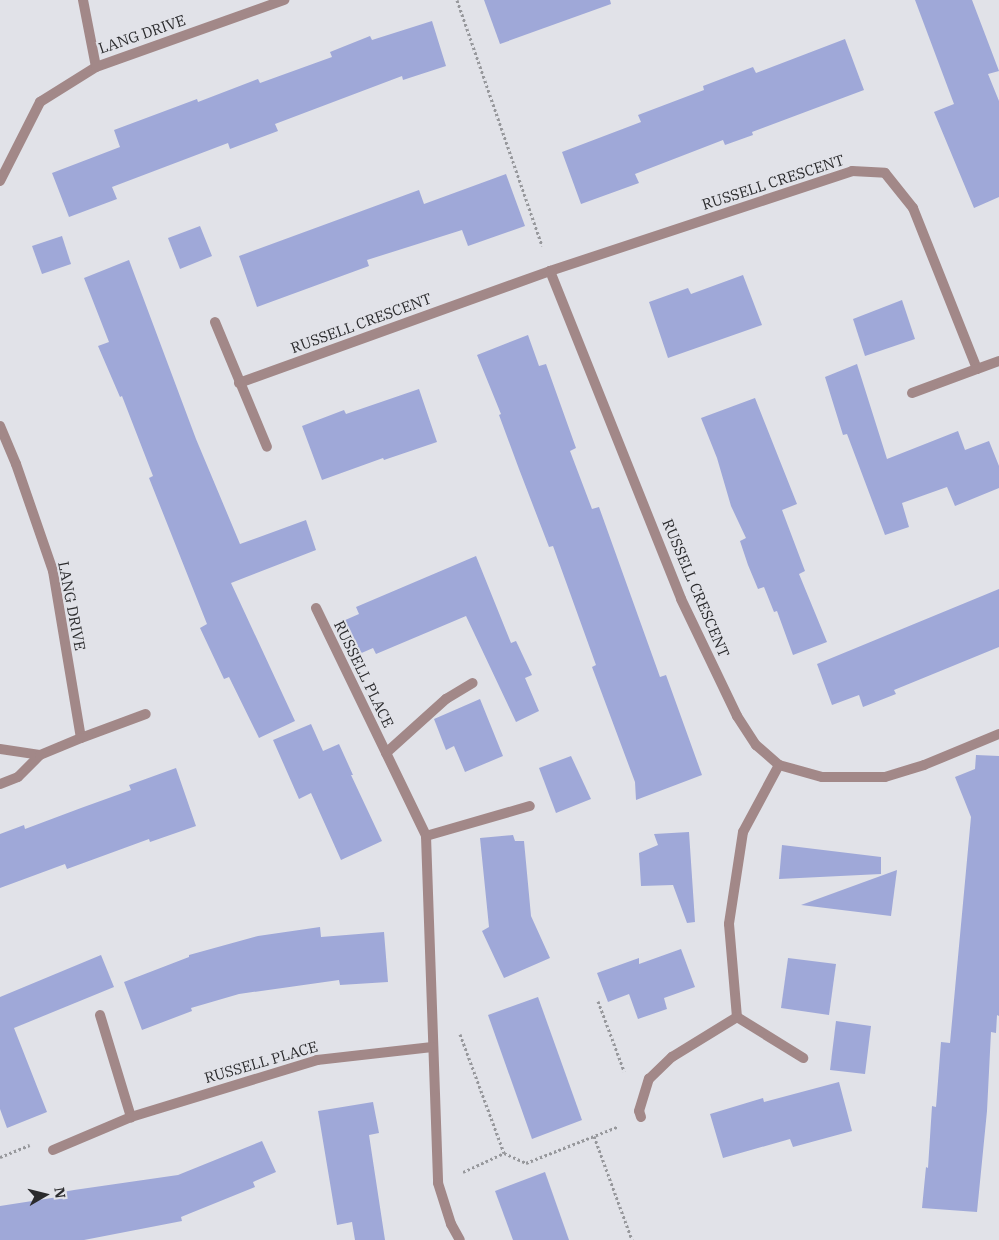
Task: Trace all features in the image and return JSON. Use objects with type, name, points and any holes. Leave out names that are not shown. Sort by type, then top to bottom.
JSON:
[{"type":"street","name":"LANG DRIVE","points":[[83,0],[96,67]]},
{"type":"street","name":"LANG DRIVE","points":[[0,181],[40,102],[96,67],[284,0]]},
{"type":"street","name":"RUSSELL CRESCENT","points":[[239,383],[550,270],[852,171],[885,173],[913,208],[977,369]]},
{"type":"street","name":"RUSSELL CRESCENT","points":[[550,270],[681,599],[737,716],[756,745],[779,765]]},
{"type":"street","points":[[215,322],[267,447]]},
{"type":"street","points":[[912,393],[999,361]]},
{"type":"street","name":"LANG DRIVE","points":[[0,426],[16,464],[53,571],[81,738]]},
{"type":"street","name":"RUSSELL PLACE","points":[[316,608],[426,836],[438,1183],[452,1224],[460,1240]]},
{"type":"street","name":"RUSSELL PLACE","points":[[386,752],[446,699],[473,683]]},
{"type":"street","points":[[0,784],[18,778],[40,755],[146,714]]},
{"type":"street","points":[[737,1017],[730,924],[743,832],[779,765],[822,777],[885,777],[924,765],[999,734]]},
{"type":"street","points":[[0,748],[40,755]]},
{"type":"street","points":[[426,836],[530,806]]},
{"type":"street","points":[[100,1015],[131,1117]]},
{"type":"street","points":[[737,1017],[802,1058]]},
{"type":"street","points":[[642,1117],[639,1111],[649,1079],[672,1057],[737,1017]]},
{"type":"street","name":"RUSSELL PLACE","points":[[53,1150],[131,1117],[317,1060],[432,1047]]},
{"type":"path","points":[[457,0],[550,270]]},
{"type":"path","points":[[598,1001],[628,1080]]},
{"type":"path","points":[[458,1028],[504,1153],[526,1163],[642,1117]]},
{"type":"path","points":[[594,1136],[632,1240]]},
{"type":"path","points":[[438,1183],[504,1153]]},
{"type":"building","points":[[484,0],[610,0],[611,4],[500,44]]},
{"type":"building","points":[[915,0],[972,0],[999,71],[988,74],[999,101],[999,197],[974,208],[934,112],[954,104]]},
{"type":"building","points":[[432,21],[446,66],[403,80],[402,76],[275,124],[278,131],[230,149],[228,143],[112,187],[117,199],[69,217],[52,173],[120,147],[114,130],[197,99],[198,102],[258,79],[260,83],[332,57],[330,52],[370,36],[372,40]]},
{"type":"building","points":[[845,39],[864,90],[752,132],[753,135],[725,145],[723,140],[635,174],[639,183],[581,204],[562,152],[641,122],[638,115],[704,90],[703,86],[753,67],[756,73]]},
{"type":"building","points":[[506,174],[525,226],[468,246],[462,230],[367,260],[369,266],[257,307],[239,256],[419,190],[424,204]]},
{"type":"building","points":[[200,226],[212,256],[180,269],[168,238]]},
{"type":"building","points":[[62,236],[71,264],[42,274],[32,246]]},
{"type":"building","points":[[129,260],[196,439],[240,544],[306,520],[316,550],[231,583],[295,721],[259,738],[229,677],[224,679],[200,628],[207,624],[149,478],[153,476],[122,396],[120,397],[98,346],[109,342],[84,278]]},
{"type":"building","points":[[743,275],[762,325],[668,358],[649,302],[688,288],[691,294]]},
{"type":"building","points":[[902,300],[915,339],[865,356],[853,319]]},
{"type":"building","points":[[528,335],[539,366],[546,364],[576,448],[570,451],[592,509],[599,507],[660,677],[666,675],[702,775],[636,800],[635,782],[592,667],[596,665],[553,546],[549,547],[499,415],[501,414],[477,355]]},
{"type":"building","points":[[857,364],[887,459],[958,431],[965,450],[989,441],[999,466],[999,488],[955,506],[947,487],[902,503],[909,527],[885,535],[847,434],[843,435],[825,377]]},
{"type":"building","points":[[419,389],[437,442],[384,460],[383,458],[322,480],[302,426],[344,410],[346,414]]},
{"type":"building","points":[[755,398],[797,504],[782,510],[805,571],[799,574],[827,642],[793,655],[777,611],[774,612],[764,587],[758,589],[748,565],[740,541],[746,538],[731,506],[717,458],[701,418]]},
{"type":"building","points":[[476,556],[511,643],[516,641],[532,675],[525,678],[539,711],[516,722],[466,616],[376,654],[373,648],[357,655],[343,621],[359,614],[356,607]]},
{"type":"building","points":[[999,589],[999,647],[894,690],[896,694],[863,707],[859,695],[832,705],[817,664]]},
{"type":"building","points":[[480,699],[503,756],[465,772],[454,746],[446,750],[434,719]]},
{"type":"building","points":[[311,724],[323,751],[339,744],[353,775],[351,775],[382,841],[341,860],[311,793],[299,799],[273,740]]},
{"type":"building","points":[[976,755],[999,756],[999,1016],[997,1015],[996,1033],[991,1032],[987,1111],[977,1212],[922,1208],[926,1167],[928,1168],[932,1106],[936,1107],[941,1042],[950,1043],[971,817],[955,777],[975,769]]},
{"type":"building","points":[[571,756],[591,799],[556,813],[539,768]]},
{"type":"building","points":[[176,768],[196,826],[150,842],[149,839],[67,869],[65,864],[0,888],[0,834],[24,825],[25,829],[131,790],[129,785]]},
{"type":"building","points":[[689,832],[695,922],[687,923],[673,885],[641,886],[639,853],[658,845],[654,834]]},
{"type":"building","points":[[513,835],[515,841],[524,841],[531,916],[550,958],[504,978],[482,931],[489,927],[480,838]]},
{"type":"building","points":[[782,845],[881,857],[881,874],[779,879]]},
{"type":"building","points":[[897,870],[891,916],[801,905]]},
{"type":"building","points":[[320,927],[321,937],[384,932],[388,982],[340,985],[339,980],[239,994],[191,1008],[192,1011],[142,1030],[124,982],[189,957],[189,955],[258,936]]},
{"type":"building","points":[[681,949],[695,987],[664,998],[667,1009],[638,1019],[629,994],[608,1002],[597,973],[639,958],[639,964]]},
{"type":"building","points":[[101,955],[114,987],[14,1028],[47,1112],[7,1128],[0,1109],[0,997]]},
{"type":"building","points":[[788,958],[836,964],[829,1015],[781,1008]]},
{"type":"building","points":[[538,997],[582,1120],[532,1139],[488,1015]]},
{"type":"building","points":[[836,1021],[871,1026],[865,1074],[830,1070]]},
{"type":"building","points":[[839,1082],[852,1131],[793,1147],[790,1139],[723,1158],[710,1114],[763,1098],[764,1102]]},
{"type":"building","points":[[373,1102],[379,1133],[369,1135],[385,1240],[355,1240],[352,1222],[337,1225],[318,1111]]},
{"type":"building","points":[[262,1141],[276,1172],[253,1182],[255,1187],[181,1217],[182,1221],[84,1240],[0,1240],[0,1206],[58,1197],[57,1193],[74,1190],[178,1175]]},
{"type":"building","points":[[545,1172],[569,1240],[513,1240],[495,1191]]}]
